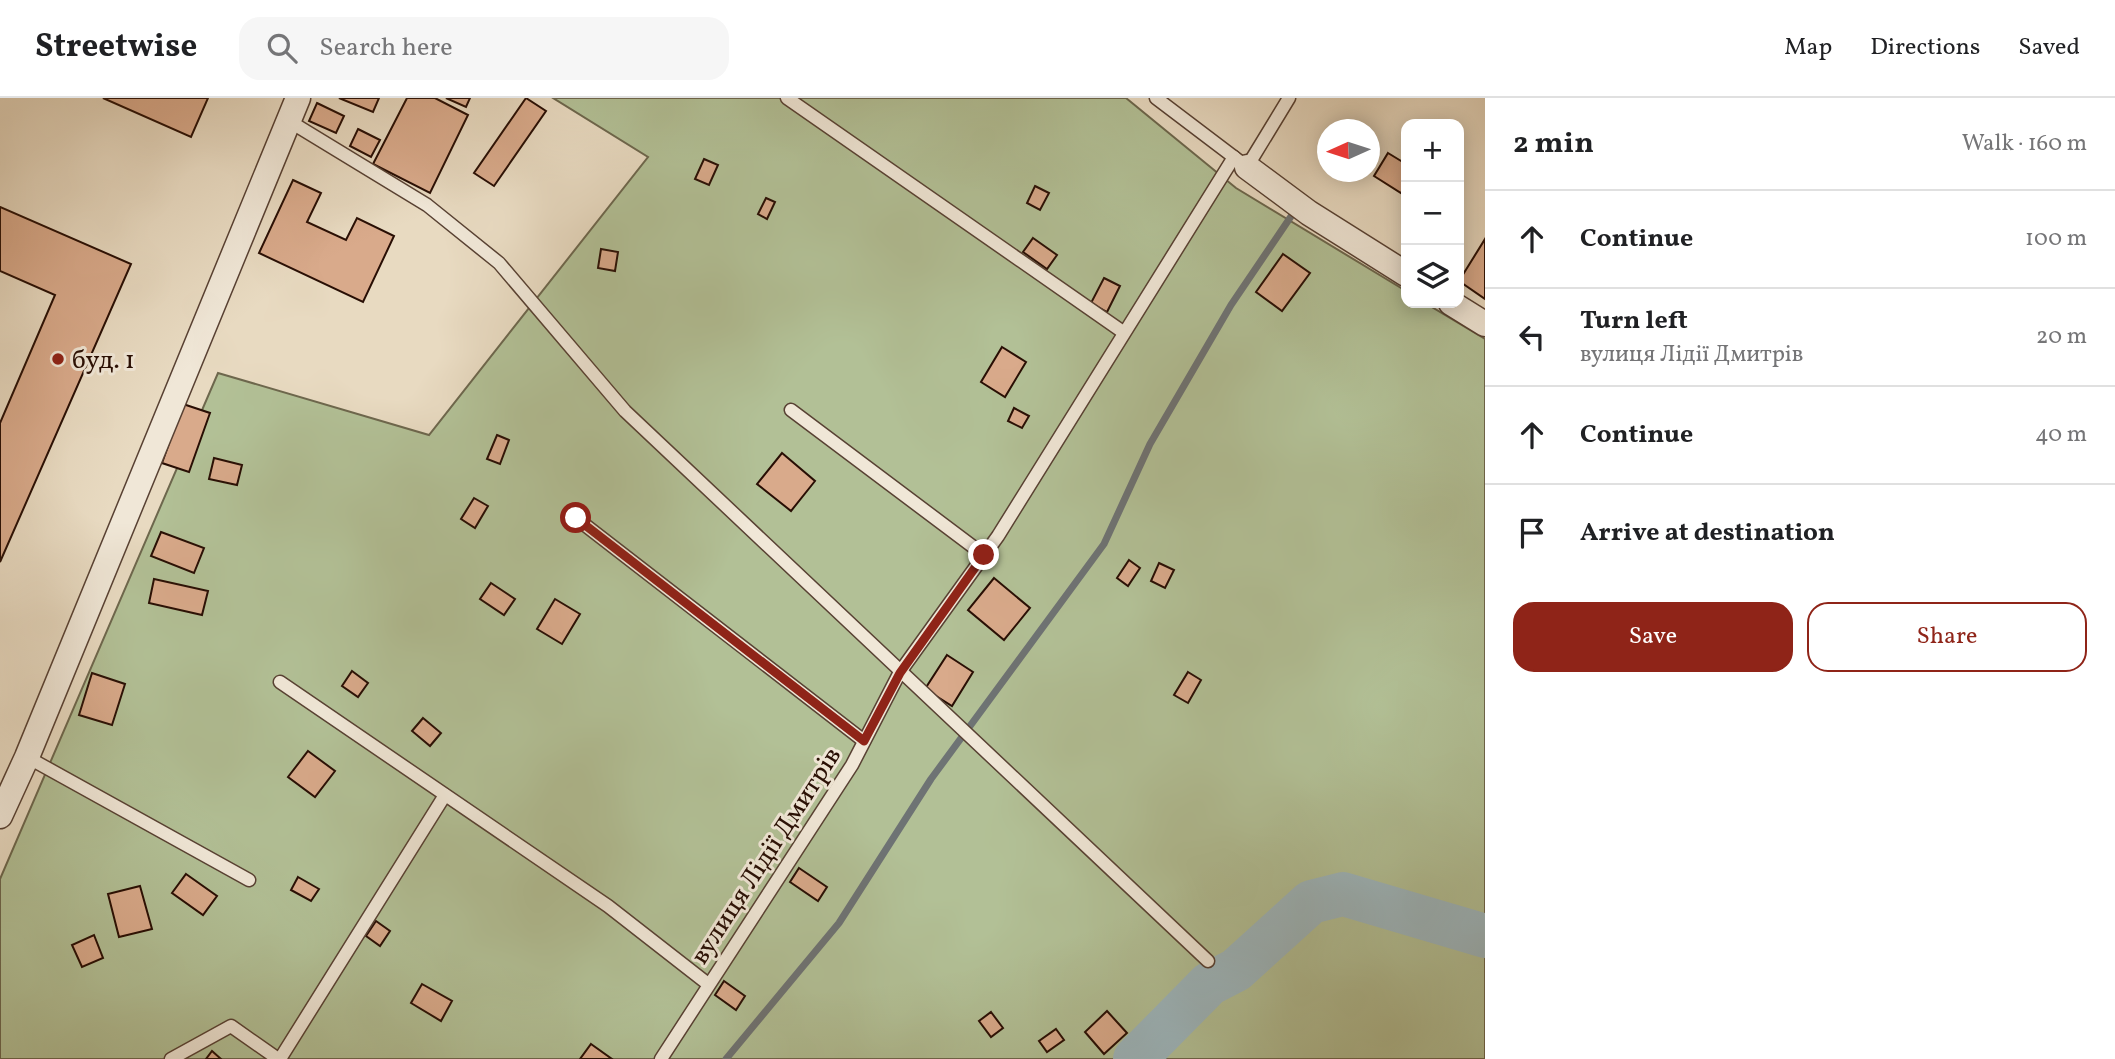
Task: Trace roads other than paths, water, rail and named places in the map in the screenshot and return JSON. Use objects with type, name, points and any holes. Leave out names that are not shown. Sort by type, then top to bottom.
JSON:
[{"type":"street","points":[[0,816],[27,757],[298,98]]},
{"type":"street","points":[[1241,162],[1309,213],[1401,271]]},
{"type":"street","points":[[1459,308],[1485,324]]},
{"type":"lane","points":[[786,98],[1124,332]]},
{"type":"lane","points":[[1156,98],[1241,162]]},
{"type":"lane","name":"вулиця Лідії Дмитрів","points":[[661,1059],[864,741],[900,673],[984,555],[1124,332],[1241,162],[1289,98]]},
{"type":"lane","points":[[289,121],[427,205],[499,263],[625,411],[1208,961]]},
{"type":"lane","points":[[792,410],[984,555]]},
{"type":"lane","points":[[576,518],[864,741]]},
{"type":"lane","points":[[280,682],[608,906],[708,984]]},
{"type":"lane","points":[[27,757],[248,880]]},
{"type":"lane","points":[[171,1059],[231,1026],[279,1059],[445,795]]},
{"type":"waterway","points":[[726,1059],[839,923],[931,779],[1104,544],[1150,444],[1231,305],[1294,212]]},
{"type":"waterway","points":[[1135,1059],[1209,984],[1236,970],[1311,902],[1343,894],[1485,936]]},
{"type":"place","name":"буд. 1","points":[[58,359]]}]
